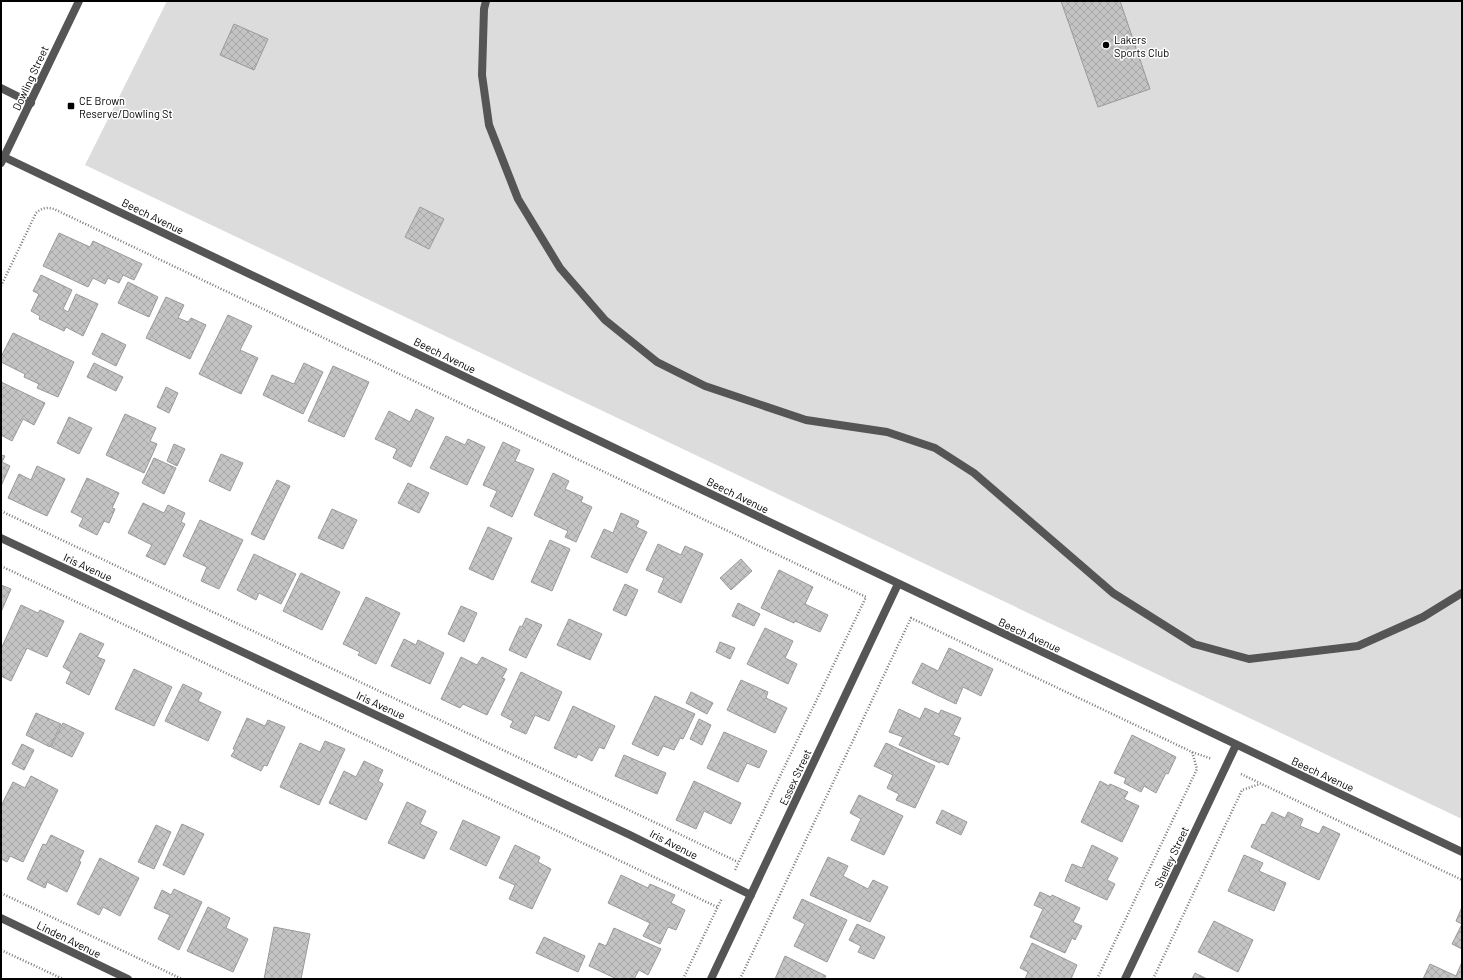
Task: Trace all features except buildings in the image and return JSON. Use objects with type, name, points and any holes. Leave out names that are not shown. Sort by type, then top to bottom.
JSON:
[{"type":"street","name":"Dowling Street","points":[[2,160],[31,103],[79,1]]},
{"type":"street","points":[[486,1],[484,10],[482,75],[489,125],[518,199],[565,274],[605,320],[657,362],[705,386],[806,420],[887,432],[935,448],[974,473],[1113,594],[1194,644],[1249,659],[1358,646],[1423,617],[1462,593]]},
{"type":"street","points":[[1,88],[31,103]]},
{"type":"street","name":"Beech Avenue","points":[[2,160],[1462,852]]},
{"type":"street","name":"Iris Avenue","points":[[1,538],[630,834],[751,895]]},
{"type":"street","name":"Essex Street","points":[[711,979],[898,584]]},
{"type":"street","name":"Shelley Street","points":[[1125,979],[1236,745]]},
{"type":"street","name":"Linden Avenue","points":[[1,918],[128,979]]},
{"type":"path","points":[[1,286],[36,213],[45,208],[54,209],[866,597],[683,979]]},
{"type":"path","points":[[1,511],[738,862]]},
{"type":"path","points":[[1,566],[717,907]]},
{"type":"path","points":[[740,979],[911,618],[1192,752],[1209,757],[1261,784],[1462,880]]},
{"type":"path","points":[[1097,979],[1197,769],[1192,752]]},
{"type":"path","points":[[1153,979],[1242,790],[1261,784]]},
{"type":"path","points":[[1,893],[182,979]]},
{"type":"path","points":[[1,950],[63,979]]},
{"type":"shaded area","points":[[167,1],[1462,1],[1462,819],[85,165]]},
{"type":"place","name":"Lakers Sports Club","points":[[1106,45]]},
{"type":"place","name":"CE Brown Reserve/Dowling St","points":[[71,106]]}]
